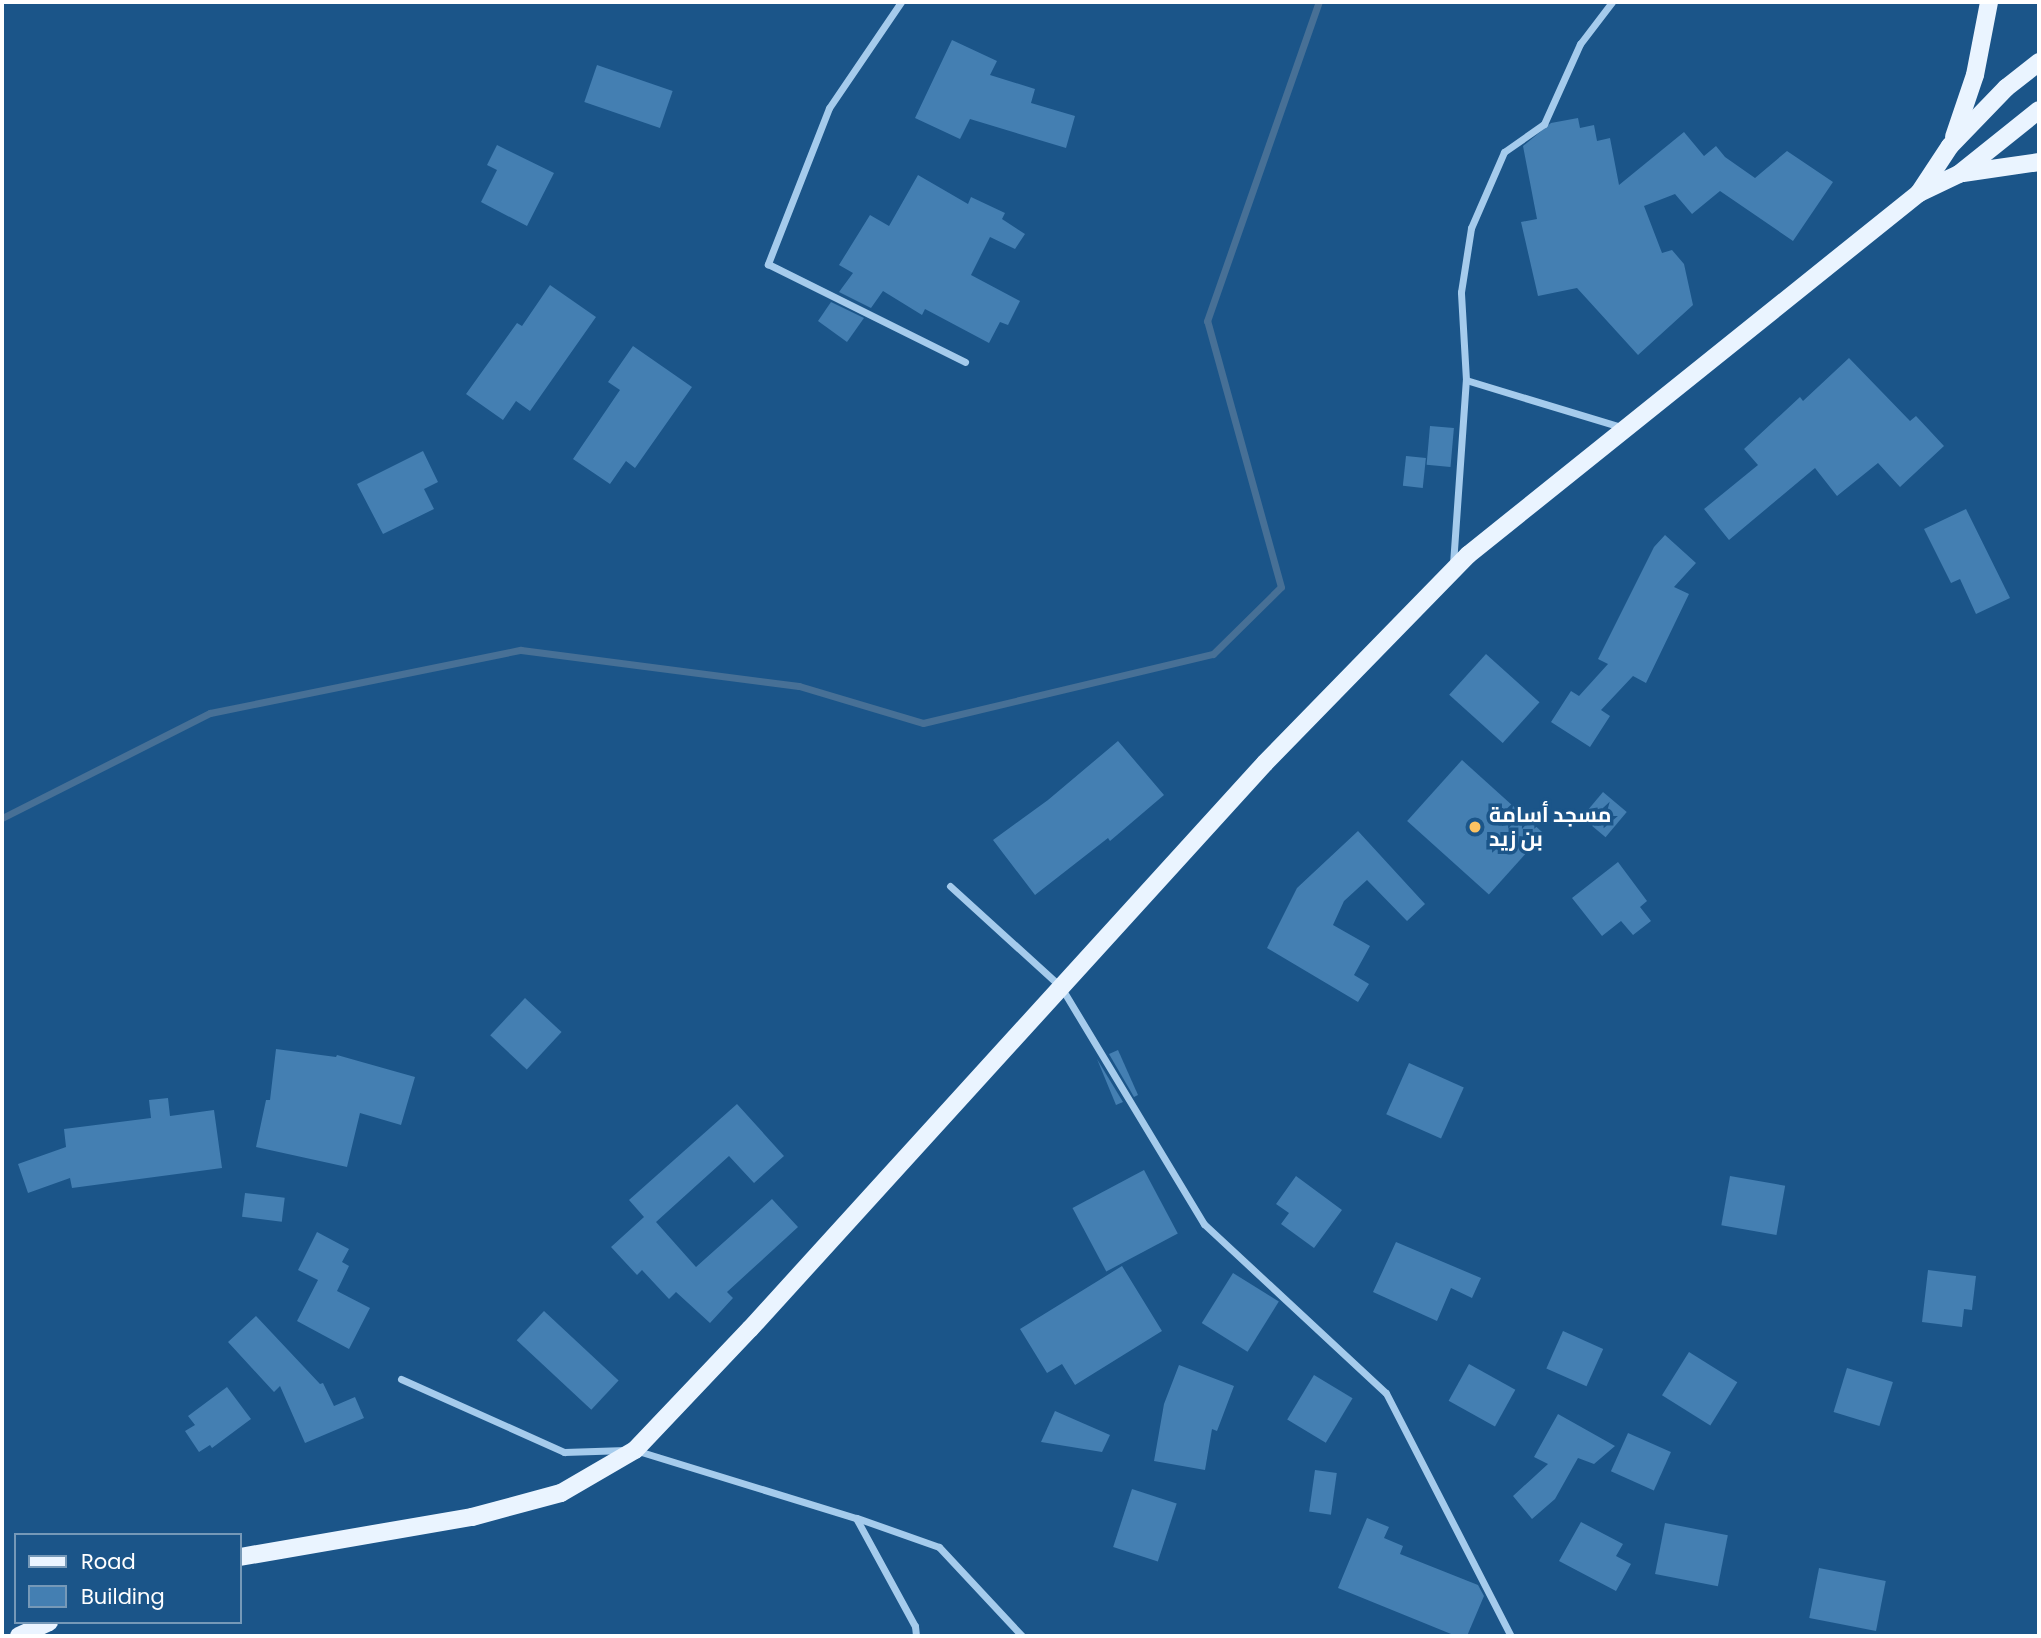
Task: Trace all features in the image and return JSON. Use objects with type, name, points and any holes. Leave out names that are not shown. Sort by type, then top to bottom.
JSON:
[{"type":"main road","points":[[1950,146],[1975,75],[1989,2]]},
{"type":"main road","points":[[1919,192],[1950,146],[2006,88],[2039,62]]},
{"type":"main road","points":[[242,1557],[472,1517],[561,1493],[635,1450],[750,1329],[1265,764],[1453,570],[1919,192],[1959,174],[2039,110]]},
{"type":"main road","points":[[1959,174],[2039,162]]},
{"type":"main road","points":[[19,1636],[45,1624]]},
{"type":"street","points":[[901,2],[829,108],[768,264],[965,362]]},
{"type":"street","points":[[1453,570],[1466,380],[1461,292],[1471,228],[1504,152],[1544,124],[1580,44],[1612,2]]},
{"type":"street","points":[[1466,380],[1625,428]]},
{"type":"street","points":[[950,886],[1061,987],[1204,1224],[1386,1393],[1511,1636]]},
{"type":"street","points":[[401,1379],[564,1452],[635,1450],[856,1518],[939,1547],[1022,1636]]},
{"type":"street","points":[[856,1518],[915,1626],[916,1636]]},
{"type":"building","points":[[952,40],[997,61],[990,75],[1035,89],[1031,103],[1075,116],[1066,148],[970,119],[960,139],[915,118]]},
{"type":"building","points":[[597,65],[673,91],[660,128],[584,102]]},
{"type":"building","points":[[1578,118],[1580,128],[1594,125],[1597,141],[1610,138],[1619,185],[1684,132],[1704,156],[1716,146],[1725,157],[1755,178],[1787,151],[1833,182],[1793,241],[1720,191],[1692,214],[1675,194],[1644,206],[1662,253],[1672,250],[1684,264],[1693,305],[1638,355],[1577,288],[1538,296],[1521,222],[1537,219],[1523,146],[1551,123]]},
{"type":"building","points":[[497,145],[554,173],[527,226],[481,202],[497,170],[487,165]]},
{"type":"building","points":[[918,175],[968,204],[971,197],[1005,213],[1002,219],[1025,234],[1015,249],[990,237],[971,275],[1020,301],[1008,325],[1000,322],[989,343],[925,309],[922,315],[883,291],[871,308],[839,292],[853,273],[839,265],[870,215],[889,226]]},
{"type":"building","points":[[550,285],[596,317],[530,411],[516,401],[503,420],[466,394],[517,323],[522,326]]},
{"type":"building","points":[[831,302],[864,318],[847,342],[818,321]]},
{"type":"building","points":[[633,346],[692,387],[635,468],[626,461],[610,484],[573,459],[620,390],[608,382]]},
{"type":"building","points":[[1849,358],[1910,421],[1916,416],[1944,446],[1900,487],[1878,463],[1837,496],[1815,468],[1729,540],[1704,509],[1758,465],[1744,449],[1800,397],[1803,401]]},
{"type":"building","points":[[1430,426],[1454,428],[1451,467],[1427,465]]},
{"type":"building","points":[[423,451],[438,482],[424,489],[434,509],[383,534],[357,484]]},
{"type":"building","points":[[1406,456],[1426,458],[1423,488],[1403,486]]},
{"type":"building","points":[[1966,509],[2010,598],[1976,614],[1960,579],[1951,583],[1924,529]]},
{"type":"building","points":[[1665,535],[1696,563],[1674,587],[1689,594],[1646,683],[1633,676],[1601,710],[1610,716],[1590,747],[1551,722],[1571,691],[1579,696],[1608,664],[1598,659],[1654,547]]},
{"type":"building","points":[[1486,654],[1540,702],[1503,743],[1449,695]]},
{"type":"building","points":[[1118,741],[1164,795],[1110,841],[1108,838],[1035,895],[993,840],[1048,800]]},
{"type":"building","name":"مسجد أسامة بن زيد","points":[[1462,760],[1544,834],[1489,895],[1407,821]]},
{"type":"building","points":[[1603,792],[1627,812],[1606,837],[1582,817]]},
{"type":"building","points":[[1358,831],[1425,904],[1407,921],[1367,880],[1344,901],[1333,925],[1370,946],[1354,975],[1369,984],[1358,1002],[1267,948],[1297,888]]},
{"type":"building","points":[[1618,862],[1647,901],[1640,907],[1651,921],[1633,935],[1621,921],[1602,936],[1572,898]]},
{"type":"building","points":[[525,998],[562,1032],[527,1069],[490,1035]]},
{"type":"building","points":[[276,1049],[337,1055],[415,1077],[401,1125],[360,1113],[347,1167],[256,1147],[266,1100],[270,1100]]},
{"type":"building","points":[[1118,1050],[1138,1095],[1134,1097],[1109,1054]]},
{"type":"building","points":[[1097,1059],[1123,1102],[1116,1105]]},
{"type":"building","points":[[1409,1063],[1464,1087],[1441,1139],[1386,1114]]},
{"type":"building","points":[[168,1098],[170,1116],[214,1110],[222,1168],[72,1188],[70,1178],[28,1193],[18,1164],[66,1147],[64,1129],[151,1118],[149,1100]]},
{"type":"building","points":[[737,1104],[784,1156],[754,1183],[729,1156],[656,1222],[696,1267],[772,1199],[798,1227],[727,1292],[733,1298],[710,1323],[676,1292],[669,1299],[642,1270],[637,1275],[611,1247],[644,1217],[629,1200]]},
{"type":"building","points":[[1144,1170],[1178,1234],[1106,1272],[1072,1208]]},
{"type":"building","points":[[1296,1176],[1342,1210],[1314,1248],[1281,1224],[1289,1213],[1276,1204]]},
{"type":"building","points":[[1730,1176],[1785,1186],[1776,1235],[1721,1225]]},
{"type":"building","points":[[245,1193],[285,1198],[282,1222],[242,1217]]},
{"type":"building","points":[[317,1232],[349,1249],[342,1262],[349,1266],[337,1291],[370,1308],[349,1349],[297,1321],[318,1280],[298,1270]]},
{"type":"building","points":[[1396,1242],[1481,1278],[1472,1298],[1451,1288],[1437,1321],[1373,1292]]},
{"type":"building","points":[[1122,1266],[1162,1331],[1075,1385],[1062,1364],[1047,1373],[1020,1329]]},
{"type":"building","points":[[1928,1270],[1976,1276],[1972,1310],[1964,1309],[1962,1327],[1922,1322]]},
{"type":"building","points":[[1233,1273],[1279,1302],[1248,1352],[1202,1323]]},
{"type":"building","points":[[544,1311],[619,1381],[591,1410],[517,1340]]},
{"type":"building","points":[[256,1316],[320,1384],[323,1383],[334,1406],[355,1397],[364,1418],[305,1443],[280,1386],[274,1392],[228,1342]]},
{"type":"building","points":[[1563,1331],[1603,1349],[1587,1386],[1546,1368]]},
{"type":"building","points":[[1689,1352],[1737,1382],[1710,1425],[1662,1395]]},
{"type":"building","points":[[1469,1364],[1515,1390],[1495,1426],[1449,1401]]},
{"type":"building","points":[[1179,1365],[1234,1386],[1217,1431],[1212,1429],[1205,1470],[1154,1461],[1164,1404]]},
{"type":"building","points":[[1847,1368],[1893,1382],[1879,1426],[1834,1412]]},
{"type":"building","points":[[1314,1375],[1353,1398],[1326,1443],[1287,1420]]},
{"type":"building","points":[[227,1387],[251,1419],[212,1448],[210,1445],[199,1452],[185,1431],[195,1425],[188,1416]]},
{"type":"building","points":[[1055,1411],[1110,1435],[1102,1452],[1041,1442]]},
{"type":"building","points":[[1558,1414],[1615,1446],[1594,1464],[1578,1458],[1555,1499],[1532,1519],[1513,1496],[1548,1464],[1534,1457]]},
{"type":"building","points":[[1628,1433],[1671,1452],[1654,1490],[1611,1471]]},
{"type":"building","points":[[1315,1470],[1337,1473],[1331,1515],[1309,1512]]},
{"type":"building","points":[[1132,1489],[1177,1504],[1158,1562],[1113,1547]]},
{"type":"building","points":[[1367,1518],[1389,1527],[1384,1538],[1403,1546],[1400,1554],[1478,1585],[1484,1596],[1467,1636],[1456,1636],[1338,1588]]},
{"type":"building","points":[[1581,1522],[1623,1544],[1616,1556],[1631,1564],[1616,1591],[1559,1561]]},
{"type":"building","points":[[1665,1523],[1728,1535],[1718,1586],[1655,1574]]},
{"type":"building","points":[[1819,1568],[1886,1581],[1876,1631],[1809,1618]]},
{"type":"waterway","points":[[2,818],[210,713],[521,650],[799,686],[923,723],[1213,654],[1281,587],[1207,321],[1319,2]]},
{"type":"place","name":"مسجد أسامة بن زيد","points":[[1475,827]]}]
